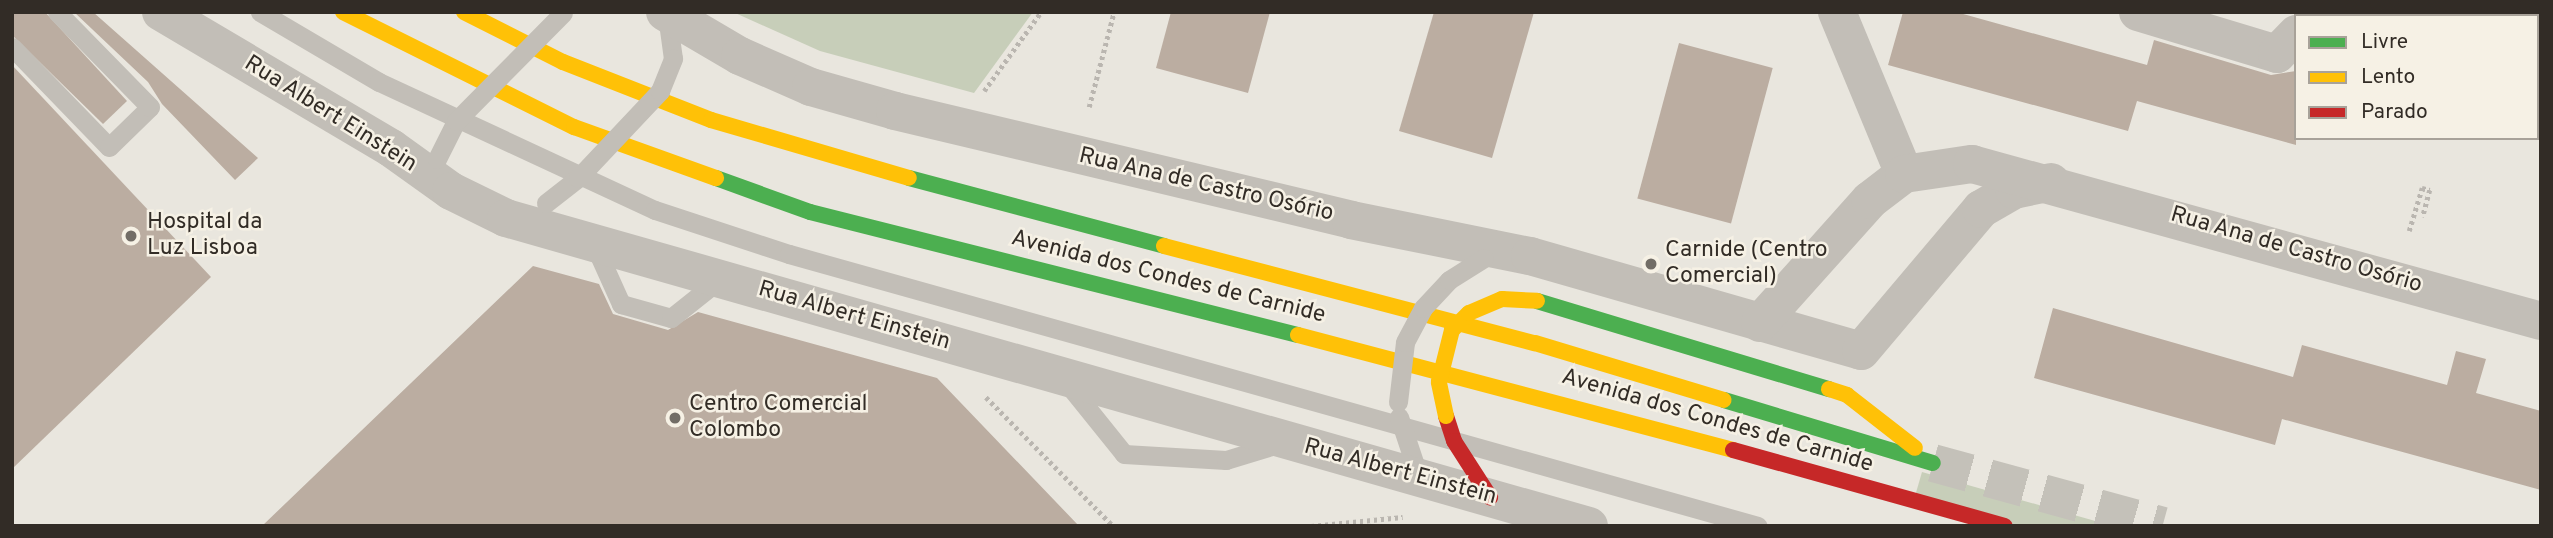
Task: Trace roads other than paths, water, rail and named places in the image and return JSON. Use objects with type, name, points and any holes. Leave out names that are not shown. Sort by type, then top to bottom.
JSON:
[{"type":"main road","name":"Avenida dos Condes de Carnide","points":[[343,12],[573,127],[810,212],[1517,390],[2005,526]]},
{"type":"main road","name":"Avenida dos Condes de Carnide","points":[[464,12],[563,62],[711,120],[960,193],[1535,343],[1933,463],[1847,395],[1537,301],[1502,299],[1469,313],[1452,330],[1439,382],[1454,441]]},
{"type":"main road","points":[[1454,441],[1490,497]]},
{"type":"street","name":"Rua Albert Einstein","points":[[161,12],[391,148],[433,168],[506,218],[1589,526]]},
{"type":"street","points":[[1838,12],[1903,174]]},
{"type":"street","points":[[2138,12],[2277,54],[2294,36]]},
{"type":"street","name":"Rua Ana de Castro Osório","points":[[666,13],[740,56],[811,86],[895,111],[1351,220],[1530,256],[1861,352],[1981,209],[2014,190],[2051,182]]},
{"type":"street","name":"Rua Ana de Castro Osório","points":[[1760,323],[1870,200],[1903,174],[1972,164],[2051,182],[2541,321]]},
{"type":"lane","points":[[12,47],[103,153],[150,107],[57,12]]},
{"type":"lane","points":[[260,12],[379,82],[655,210],[789,254],[1758,526]]},
{"type":"lane","points":[[433,168],[456,121],[563,13]]},
{"type":"lane","points":[[506,218],[546,203],[578,178],[660,91],[673,59],[666,13]]},
{"type":"lane","points":[[594,243],[621,304],[671,318],[720,279]]},
{"type":"lane","points":[[1419,478],[1400,426],[1398,402],[1405,342],[1423,308],[1449,280],[1484,258],[1530,256]]},
{"type":"lane","points":[[1062,377],[1124,454],[1226,460],[1286,442]]},
{"type":"tunnel","points":[[1933,463],[2163,526]]},
{"type":"place","name":"Hospital da Luz Lisboa","points":[[131,236]]},
{"type":"place","name":"Carnide (Centro Comercial)","points":[[1651,264]]},
{"type":"place","name":"Centro Comercial Colombo","points":[[675,418]]}]
